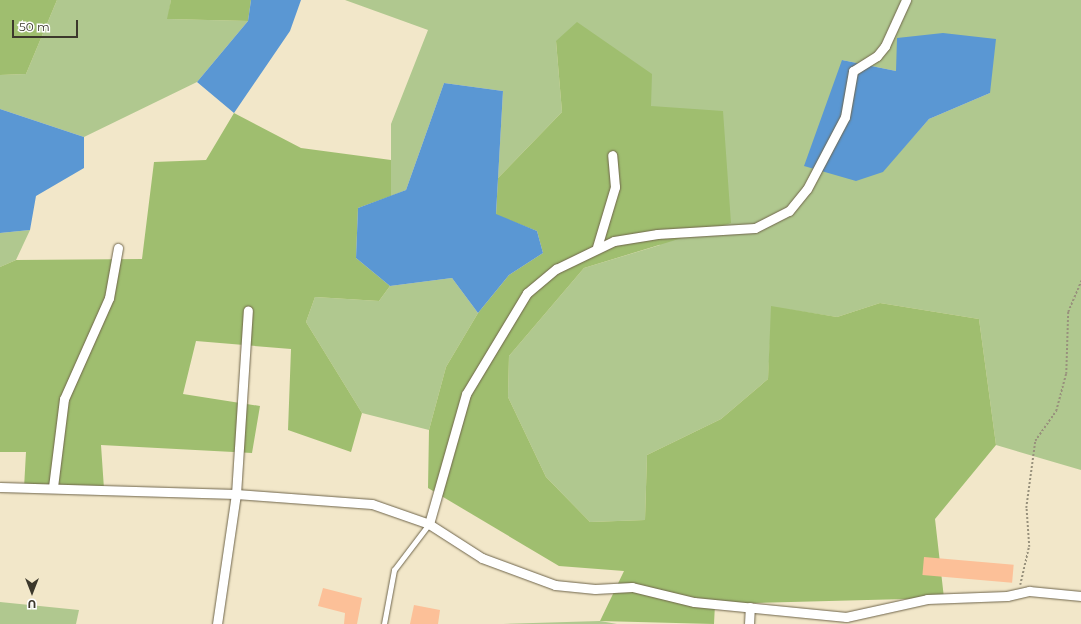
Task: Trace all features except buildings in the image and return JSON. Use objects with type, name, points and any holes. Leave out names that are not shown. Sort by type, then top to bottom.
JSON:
[{"type":"street","points":[[429,524],[444,464],[474,376],[528,293],[556,269],[597,247],[657,234],[755,228],[789,211],[807,189],[845,117],[853,71],[877,56],[885,46],[906,0]]},
{"type":"street","points":[[597,247],[615,187],[612,155]]},
{"type":"street","points":[[53,488],[64,399],[109,298],[118,248]]},
{"type":"street","points":[[217,624],[236,494],[248,310]]},
{"type":"street","points":[[0,487],[236,494],[372,504],[429,524],[482,558],[555,585],[595,589],[632,587],[663,597],[846,617],[927,599],[1029,591],[1081,596]]},
{"type":"street","points":[[749,624],[750,607]]},
{"type":"lane","points":[[384,624],[394,570],[429,524]]},
{"type":"path","points":[[1018,593],[1029,547],[1026,508],[1035,441],[1056,411],[1066,374],[1068,312],[1081,281]]},
{"type":"green space","points":[[0,0],[57,0],[26,74],[0,75]]},
{"type":"green space","points":[[57,0],[171,0],[168,19],[248,21],[197,82],[84,137],[0,109],[0,75],[26,74]]},
{"type":"green space","points":[[171,0],[251,0],[248,21],[167,19]]},
{"type":"green space","points":[[345,0],[1081,0],[1081,470],[996,445],[979,319],[880,303],[837,317],[772,307],[768,379],[721,419],[647,455],[645,520],[590,522],[546,477],[508,397],[509,356],[584,268],[660,245],[651,106],[556,41],[562,112],[498,178],[503,91],[444,83],[406,190],[391,196],[391,124],[428,30]],"holes":[[[842,60],[990,93],[929,119],[882,172]]]},
{"type":"green space","points":[[577,22],[652,74],[651,106],[723,111],[731,223],[584,268],[509,356],[508,397],[546,477],[590,522],[645,520],[647,455],[721,419],[768,379],[771,306],[837,317],[880,303],[979,319],[996,445],[935,519],[944,598],[715,604],[714,624],[600,621],[624,571],[559,566],[428,488],[429,430],[446,367],[478,313],[509,275],[543,253],[537,231],[496,215],[498,178],[562,112],[556,41]]},
{"type":"green space","points":[[234,113],[301,148],[391,160],[391,196],[358,208],[356,258],[390,286],[379,301],[315,297],[306,322],[362,413],[351,452],[288,430],[291,349],[196,341],[183,394],[260,406],[252,453],[101,445],[104,489],[24,488],[26,452],[0,452],[0,267],[16,260],[142,259],[154,162],[206,160]]},
{"type":"green space","points":[[30,230],[16,260],[0,267],[0,233]]},
{"type":"green space","points":[[452,278],[478,313],[446,367],[429,430],[362,413],[306,322],[315,297],[379,301],[390,286]]},
{"type":"green space","points":[[0,602],[79,610],[76,624],[0,624]]},
{"type":"green space","points":[[600,621],[617,624],[503,624]]},
{"type":"water","points":[[251,0],[301,0],[290,31],[234,113],[197,82],[248,21]]},
{"type":"water","points":[[943,33],[996,39],[990,93],[929,119],[883,172],[856,181],[804,166],[842,60],[896,71],[897,38]]},
{"type":"water","points":[[444,83],[503,91],[496,214],[537,231],[543,253],[509,275],[478,313],[452,278],[390,286],[356,258],[358,208],[406,190]]},
{"type":"water","points":[[0,109],[84,137],[84,168],[36,196],[30,230],[0,233]]}]
